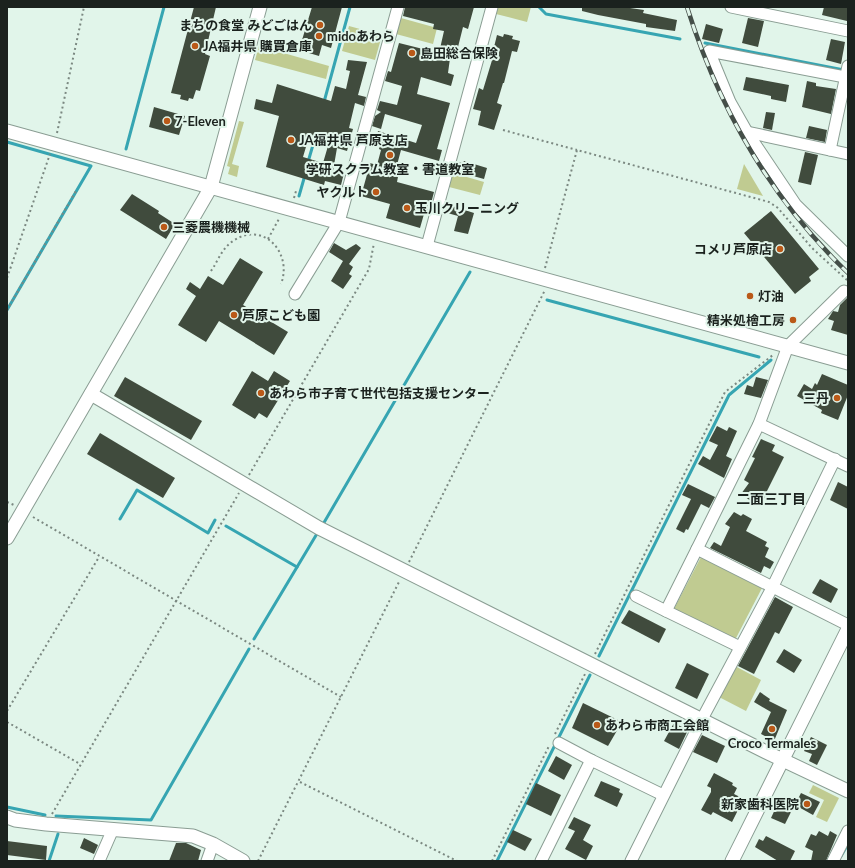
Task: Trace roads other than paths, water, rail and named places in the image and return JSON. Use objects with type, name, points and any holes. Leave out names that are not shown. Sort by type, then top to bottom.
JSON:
[{"type":"street","points":[[7,538],[211,187],[260,7]]},
{"type":"street","points":[[295,294],[339,222],[398,7]]},
{"type":"street","points":[[427,246],[492,7]]},
{"type":"street","points":[[731,7],[848,31]]},
{"type":"street","points":[[830,150],[847,71],[709,51],[730,102],[747,132],[796,205],[848,256]]},
{"type":"street","points":[[7,131],[211,187],[290,203],[339,222],[376,234],[427,246],[848,363]]},
{"type":"street","points":[[747,132],[848,154]]},
{"type":"street","points":[[666,611],[759,424],[788,346],[846,286]]},
{"type":"street","points":[[91,394],[319,528],[848,791]]},
{"type":"street","points":[[759,424],[848,466]]},
{"type":"street","points":[[631,861],[702,719],[772,588],[835,460]]},
{"type":"street","points":[[697,549],[848,625]]},
{"type":"street","points":[[636,596],[740,647]]},
{"type":"street","points":[[732,861],[848,630]]},
{"type":"street","points":[[555,740],[591,760],[663,795]]},
{"type":"street","points":[[541,861],[591,760]]},
{"type":"street","points":[[7,817],[15,820],[46,824],[193,836],[213,844],[243,861]]},
{"type":"street","points":[[99,861],[113,829]]},
{"type":"street","points":[[833,861],[848,831]]},
{"type":"street","points":[[207,861],[213,844]]},
{"type":"waterway","points":[[126,149],[164,7]]},
{"type":"waterway","points":[[324,102],[350,7]]},
{"type":"waterway","points":[[539,7],[546,14],[680,39]]},
{"type":"waterway","points":[[705,43],[844,70]]},
{"type":"waterway","points":[[308,162],[315,138]]},
{"type":"waterway","points":[[7,142],[91,166],[7,310]]},
{"type":"waterway","points":[[299,196],[305,175]]},
{"type":"waterway","points":[[322,526],[470,272]]},
{"type":"waterway","points":[[547,300],[759,357]]},
{"type":"waterway","points":[[599,656],[729,395],[771,360]]},
{"type":"waterway","points":[[120,519],[137,490],[208,533],[215,520]]},
{"type":"waterway","points":[[226,526],[297,567]]},
{"type":"waterway","points":[[254,639],[318,532]]},
{"type":"waterway","points":[[56,816],[151,820],[249,649]]},
{"type":"waterway","points":[[497,861],[590,675]]},
{"type":"waterway","points":[[7,807],[45,815]]},
{"type":"waterway","points":[[49,861],[58,834]]},
{"type":"waterway","points":[[841,856],[848,844]]},
{"type":"railway","points":[[687,7],[700,45],[715,81],[751,150],[795,215],[820,245],[848,273]]},
{"type":"place","name":"まちの食堂 みどごはん","points":[[320,25]]},
{"type":"place","name":"midoあわら","points":[[319,36]]},
{"type":"place","name":"JA福井県 購買倉庫","points":[[195,46]]},
{"type":"place","name":"島田総合保険","points":[[412,53]]},
{"type":"place","name":"7-Eleven","points":[[167,121]]},
{"type":"place","name":"JA福井県 芦原支店","points":[[291,140]]},
{"type":"place","name":"学研スクラム教室・書道教室","points":[[390,155]]},
{"type":"place","name":"ヤクルト","points":[[376,192]]},
{"type":"place","name":"玉川クリーニング","points":[[407,208]]},
{"type":"place","name":"三菱農機機械","points":[[164,227]]},
{"type":"place","name":"コメリ芦原店","points":[[780,249]]},
{"type":"place","name":"灯油","points":[[750,296]]},
{"type":"place","name":"芦原こども園","points":[[234,315]]},
{"type":"place","name":"精米処檜工房","points":[[793,320]]},
{"type":"place","name":"あわら市子育て世代包括支援センター","points":[[261,393]]},
{"type":"place","name":"三丹","points":[[837,398]]},
{"type":"place","name":"あわら市商工会館","points":[[597,725]]},
{"type":"place","name":"Croco Termales","points":[[772,729]]},
{"type":"place","name":"新家歯科医院","points":[[807,804]]},
{"type":"district","name":"二面三丁目","points":[[771,498]]}]
